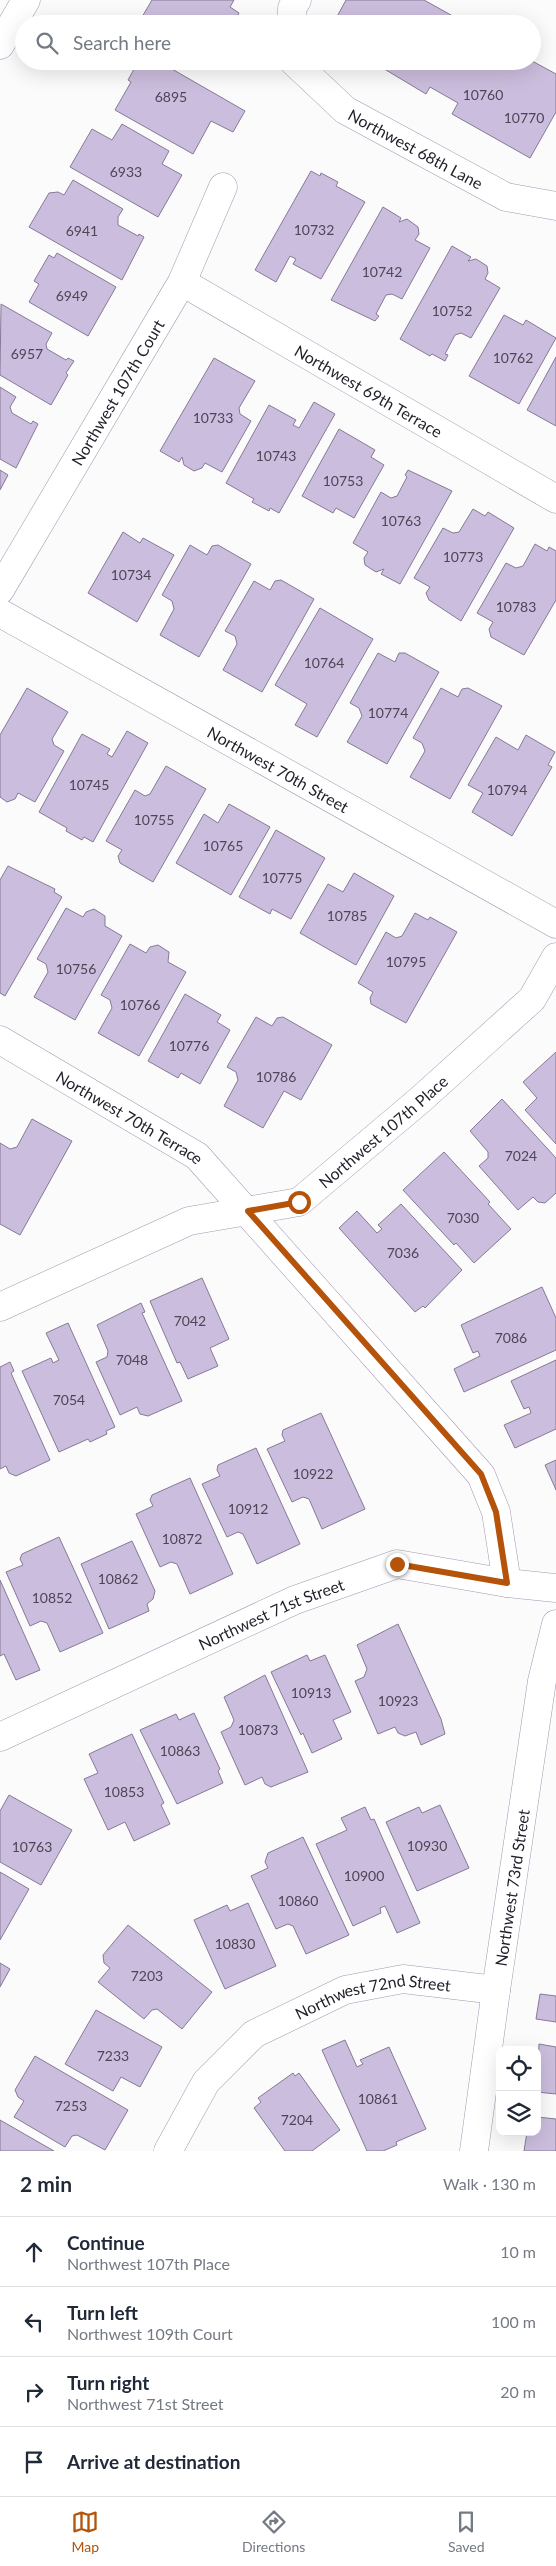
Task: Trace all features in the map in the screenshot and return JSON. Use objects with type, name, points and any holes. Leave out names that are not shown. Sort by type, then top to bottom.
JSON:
[{"type":"street","points":[[17,15],[26,0]]},
{"type":"street","points":[[292,15],[292,8],[297,0]]},
{"type":"street","points":[[0,45],[15,19]]},
{"type":"street","name":"Northwest 68th Lane","points":[[303,70],[346,110],[506,197],[556,206]]},
{"type":"street","name":"Northwest 107th Court","points":[[0,590],[182,282],[223,187]]},
{"type":"street","name":"Northwest 69th Terrace","points":[[182,282],[556,498]]},
{"type":"street","name":"Northwest 70th Street","points":[[0,613],[556,924]]},
{"type":"street","name":"Northwest 107th Place","points":[[0,1307],[189,1221],[299,1202],[420,1100],[532,999],[556,957]]},
{"type":"street","name":"Northwest 70th Terrace","points":[[0,1040],[197,1156],[481,1474],[496,1512],[507,1583]]},
{"type":"street","name":"Northwest 71st Street","points":[[0,1737],[295,1600],[397,1564],[507,1583],[556,1588]]},
{"type":"street","name":"Northwest 73rd Street","points":[[474,2151],[542,1681],[556,1624]]},
{"type":"street","name":"Northwest 72nd Street","points":[[168,2151],[206,2082],[254,2034],[345,1990],[403,1978],[496,1990]]},
{"type":"building","points":[[152,0],[234,0],[230,7],[239,13],[238,15],[143,15]]},
{"type":"building","points":[[346,0],[424,0],[451,15],[338,15]]},
{"type":"building","points":[[541,66],[556,74],[556,112],[530,158],[452,114],[458,103],[430,87],[426,94],[386,70],[541,70]]},
{"type":"building","points":[[134,70],[174,70],[245,111],[233,132],[211,121],[193,154],[115,110],[131,82],[128,80]]},
{"type":"building","points":[[122,124],[169,151],[162,164],[182,175],[158,217],[70,167],[92,129],[112,140]]},
{"type":"building","points":[[311,171],[320,176],[321,173],[338,182],[336,186],[365,202],[321,279],[293,264],[296,259],[290,256],[276,282],[255,270]]},
{"type":"building","points":[[73,180],[123,209],[118,217],[118,225],[138,236],[139,234],[144,237],[122,280],[29,227],[49,193],[58,192],[64,195]]},
{"type":"building","points":[[383,207],[401,218],[399,222],[407,219],[418,227],[419,234],[415,240],[430,248],[402,299],[392,294],[386,295],[376,314],[379,316],[375,321],[331,300]]},
{"type":"building","points":[[452,246],[471,257],[468,261],[476,259],[487,266],[488,273],[485,279],[500,288],[471,338],[461,333],[455,335],[445,354],[448,355],[445,361],[432,354],[430,356],[400,339]]},
{"type":"building","points":[[57,253],[116,287],[88,336],[29,302],[39,284],[34,281],[49,255],[54,258]]},
{"type":"building","points":[[1,304],[52,333],[46,344],[47,349],[66,360],[68,358],[74,361],[66,373],[68,375],[51,405],[0,375]]},
{"type":"building","points":[[504,315],[523,325],[526,320],[556,338],[519,404],[469,376]]},
{"type":"building","points":[[556,357],[556,426],[527,410]]},
{"type":"building","points":[[214,358],[255,381],[239,408],[240,414],[251,421],[222,472],[205,463],[202,468],[194,471],[184,465],[182,457],[179,462],[160,451]]},
{"type":"building","points":[[0,387],[16,397],[10,407],[12,413],[31,424],[33,421],[38,424],[16,468],[0,459]]},
{"type":"building","points":[[314,402],[335,414],[279,513],[270,508],[269,511],[252,502],[254,499],[226,483],[269,405],[296,420],[293,425],[299,428]]},
{"type":"building","points":[[339,429],[375,450],[371,457],[384,465],[354,518],[336,508],[333,513],[302,496]]},
{"type":"building","points":[[0,470],[8,475],[0,490]]},
{"type":"building","points":[[408,470],[452,491],[400,584],[381,574],[384,569],[376,572],[365,565],[364,558],[368,552],[353,543],[381,492],[391,498],[397,496],[407,477],[405,475]]},
{"type":"building","points":[[473,509],[485,516],[488,512],[514,528],[461,621],[429,600],[426,593],[430,587],[414,578],[443,528],[453,533],[459,532]]},
{"type":"building","points":[[123,532],[140,543],[143,538],[174,555],[137,622],[88,593]]},
{"type":"building","points":[[535,544],[547,551],[549,547],[556,551],[556,600],[524,655],[491,637],[489,629],[493,622],[477,613],[506,563],[516,568],[523,566]]},
{"type":"building","points":[[190,545],[207,555],[212,546],[218,545],[251,564],[199,657],[160,635],[174,609],[172,601],[162,595]]},
{"type":"building","points":[[281,580],[314,599],[262,692],[223,670],[237,644],[235,636],[225,631],[254,581],[270,590],[275,581]]},
{"type":"building","points":[[320,608],[373,639],[317,737],[295,725],[307,704],[275,685]]},
{"type":"building","points":[[378,653],[395,662],[399,653],[405,653],[439,672],[387,764],[347,742],[362,716],[359,708],[350,703]]},
{"type":"building","points":[[27,688],[68,712],[52,739],[54,745],[64,751],[35,802],[18,793],[15,799],[7,802],[0,797],[0,735]]},
{"type":"building","points":[[441,688],[458,697],[462,689],[468,688],[502,706],[450,799],[410,777],[425,751],[422,743],[413,738]]},
{"type":"building","points":[[127,731],[148,743],[93,842],[84,837],[82,840],[66,831],[67,828],[39,812],[82,734],[110,749],[107,754],[112,757]]},
{"type":"building","points":[[526,735],[555,752],[548,765],[552,767],[512,836],[472,812],[483,793],[468,785],[496,737],[518,750]]},
{"type":"building","points":[[166,766],[206,789],[153,882],[120,863],[118,856],[122,850],[106,841],[135,790],[145,796],[150,794]]},
{"type":"building","points":[[229,804],[270,827],[231,895],[176,863],[204,814],[218,823]]},
{"type":"building","points":[[276,830],[325,858],[291,919],[272,909],[270,914],[239,897]]},
{"type":"building","points":[[8,866],[55,889],[54,892],[62,897],[5,996],[0,993],[0,880]]},
{"type":"building","points":[[354,873],[394,896],[356,965],[300,933],[328,884],[343,892]]},
{"type":"building","points":[[66,908],[83,917],[86,912],[94,909],[105,916],[105,926],[122,936],[75,1020],[34,997],[48,972],[46,964],[37,959]]},
{"type":"building","points":[[415,913],[428,920],[430,917],[457,932],[406,1023],[371,1004],[370,998],[373,992],[358,983],[386,932],[396,938],[402,936]]},
{"type":"building","points":[[130,944],[146,953],[150,947],[158,945],[169,952],[168,962],[186,972],[139,1056],[98,1033],[112,1008],[110,1000],[101,995]]},
{"type":"building","points":[[185,994],[221,1015],[217,1022],[230,1030],[200,1084],[181,1073],[178,1078],[148,1061]]},
{"type":"building","points":[[256,1017],[272,1026],[277,1018],[283,1017],[332,1045],[301,1100],[284,1091],[263,1128],[224,1106],[238,1080],[236,1072],[227,1067]]},
{"type":"building","points":[[556,1052],[556,1144],[525,1110],[537,1098],[523,1082]]},
{"type":"building","points":[[502,1099],[556,1158],[556,1193],[545,1203],[538,1202],[533,1197],[518,1210],[479,1166],[488,1158],[488,1152],[470,1131]]},
{"type":"building","points":[[32,1119],[72,1141],[20,1235],[0,1224],[0,1143],[10,1149],[17,1147]]},
{"type":"building","points":[[444,1152],[490,1202],[488,1204],[511,1229],[474,1263],[456,1243],[454,1245],[403,1190]]},
{"type":"building","points":[[401,1204],[462,1270],[425,1308],[423,1306],[415,1312],[339,1228],[357,1211],[377,1233],[382,1229],[378,1225]]},
{"type":"building","points":[[202,1278],[229,1339],[210,1348],[218,1366],[188,1379],[180,1362],[177,1363],[150,1301]]},
{"type":"building","points":[[542,1287],[556,1318],[556,1350],[464,1392],[454,1369],[480,1356],[478,1351],[473,1353],[461,1325]]},
{"type":"building","points":[[141,1303],[145,1312],[142,1313],[182,1401],[148,1416],[140,1414],[137,1407],[120,1415],[96,1362],[107,1357],[108,1351],[97,1325]]},
{"type":"building","points":[[68,1323],[115,1427],[106,1431],[107,1434],[90,1442],[88,1439],[59,1452],[22,1371],[51,1358],[53,1363],[59,1360],[46,1333]]},
{"type":"building","points":[[556,1360],[556,1429],[515,1448],[504,1425],[531,1413],[529,1407],[524,1409],[511,1381]]},
{"type":"building","points":[[10,1362],[14,1371],[11,1373],[50,1460],[16,1476],[9,1473],[6,1466],[0,1469],[0,1367]]},
{"type":"building","points":[[321,1413],[365,1509],[322,1529],[309,1499],[303,1497],[292,1502],[267,1449],[285,1441],[282,1435],[283,1430]]},
{"type":"building","points":[[256,1448],[300,1544],[257,1564],[243,1534],[238,1532],[227,1537],[202,1484],[220,1476],[217,1470],[218,1465]]},
{"type":"building","points":[[556,1460],[556,1490],[545,1465]]},
{"type":"building","points":[[190,1478],[233,1574],[190,1594],[177,1564],[171,1562],[160,1567],[136,1514],[153,1506],[150,1500],[152,1495]]},
{"type":"building","points":[[59,1537],[103,1633],[60,1652],[47,1623],[41,1621],[30,1626],[6,1572],[23,1565],[20,1559],[22,1554]]},
{"type":"building","points":[[132,1541],[155,1591],[153,1599],[147,1604],[149,1611],[109,1629],[81,1564]]},
{"type":"building","points":[[0,1580],[40,1670],[16,1680],[4,1654],[0,1656]]},
{"type":"building","points":[[398,1624],[441,1719],[445,1734],[421,1745],[416,1732],[405,1736],[398,1733],[395,1727],[378,1734],[355,1681],[364,1677],[367,1669],[357,1645]]},
{"type":"building","points":[[307,1655],[310,1661],[325,1655],[351,1712],[333,1720],[342,1739],[312,1753],[303,1733],[301,1735],[271,1672]]},
{"type":"building","points":[[265,1675],[308,1772],[271,1787],[265,1784],[262,1777],[245,1785],[221,1732],[231,1727],[234,1720],[224,1697]]},
{"type":"building","points":[[194,1713],[220,1769],[218,1771],[223,1783],[177,1804],[140,1730],[176,1714],[179,1720]]},
{"type":"building","points":[[132,1734],[164,1803],[161,1805],[170,1824],[134,1841],[125,1822],[108,1830],[84,1779],[98,1773],[89,1754]]},
{"type":"building","points":[[9,1795],[72,1830],[41,1885],[0,1862],[0,1811]]},
{"type":"building","points":[[440,1805],[469,1868],[417,1891],[386,1822],[419,1807],[422,1813]]},
{"type":"building","points":[[365,1807],[371,1820],[374,1819],[420,1923],[397,1933],[385,1906],[380,1908],[381,1913],[353,1926],[316,1844],[347,1830],[341,1818]]},
{"type":"building","points":[[303,1837],[349,1935],[306,1954],[293,1926],[288,1924],[276,1929],[251,1876],[268,1868],[265,1862],[268,1853]]},
{"type":"building","points":[[0,1872],[29,1889],[0,1940]]},
{"type":"building","points":[[248,1903],[276,1966],[225,1989],[194,1920],[227,1905],[230,1911]]},
{"type":"building","points":[[128,1925],[212,1992],[182,2029],[157,2009],[152,2010],[144,2019],[98,1982],[110,1968],[104,1963],[103,1955]]},
{"type":"building","points":[[0,1963],[10,1969],[0,1987]]},
{"type":"building","points":[[540,1994],[556,1996],[556,2022],[536,2019]]},
{"type":"building","points":[[96,2010],[162,2047],[140,2087],[121,2077],[113,2091],[65,2064]]},
{"type":"building","points":[[345,2040],[357,2067],[363,2064],[360,2060],[389,2047],[426,2129],[396,2142],[397,2145],[383,2151],[367,2151],[322,2050]]},
{"type":"building","points":[[539,2044],[556,2047],[556,2094],[541,2092],[541,2046]]},
{"type":"building","points":[[35,2056],[128,2110],[105,2150],[77,2135],[72,2136],[65,2147],[14,2117],[24,2101],[18,2097],[15,2090]]},
{"type":"building","points":[[293,2073],[295,2076],[299,2073],[340,2130],[312,2151],[285,2151],[254,2108],[261,2102],[258,2098]]},
{"type":"building","points":[[541,2117],[556,2119],[556,2151],[524,2151],[526,2136],[541,2136]]},
{"type":"building","points":[[0,2120],[54,2151],[0,2151]]},
{"type":"route","points":[[299,1202],[248,1211],[481,1474],[496,1512],[507,1583],[397,1564]]}]
